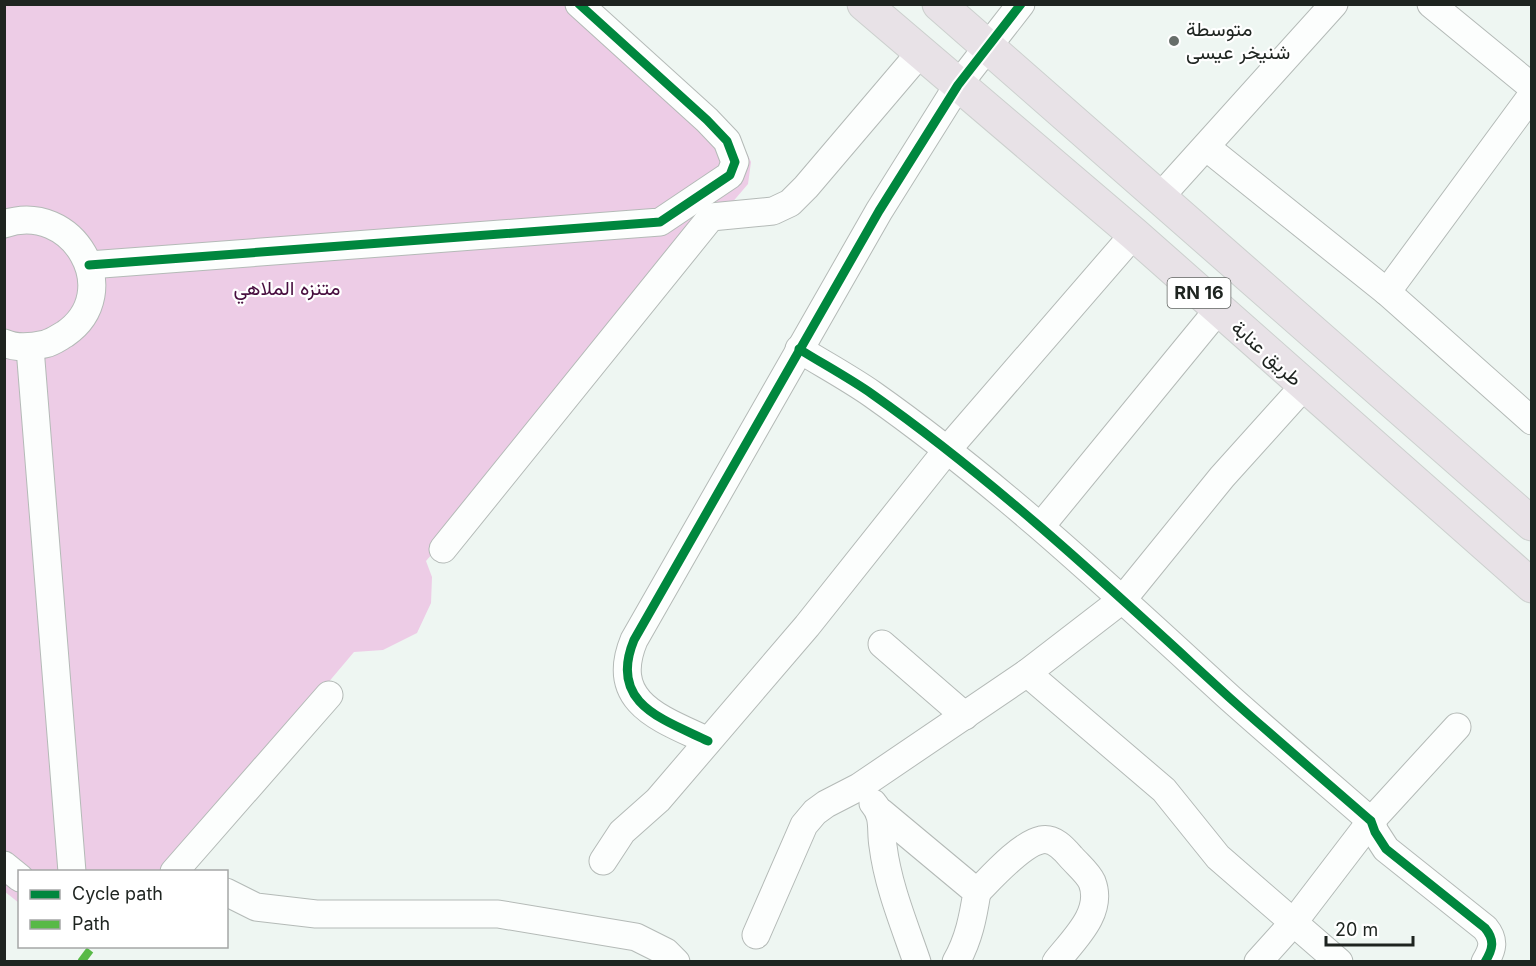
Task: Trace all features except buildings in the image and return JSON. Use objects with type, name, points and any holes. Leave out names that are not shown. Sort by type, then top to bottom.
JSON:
[{"type":"highway","name":"طريق عنابة","points":[[864,4],[1134,234],[1532,586]]},
{"type":"highway","name":"RN 16","points":[[939,4],[1532,524]]},
{"type":"street","points":[[89,265],[660,222],[730,175],[735,162],[732,151],[727,141],[707,120],[579,4]]},
{"type":"street","points":[[708,741],[653,715],[637,698],[627,678],[628,655],[645,621],[879,210],[958,85],[1021,4]]},
{"type":"street","points":[[1160,197],[1334,4]]},
{"type":"street","points":[[1431,4],[1532,87]]},
{"type":"street","points":[[443,549],[711,217],[773,211],[790,203],[920,52]]},
{"type":"street","points":[[1387,292],[1532,95]]},
{"type":"street","points":[[1206,147],[1387,292],[1531,421]]},
{"type":"street","points":[[4,224],[17,220],[39,220],[60,228],[79,245],[89,265],[92,287],[87,309],[74,327],[52,343],[17,345],[72,870]]},
{"type":"street","points":[[603,861],[622,832],[658,800],[807,626],[947,450],[1134,234]]},
{"type":"street","points":[[1041,526],[1218,310]]},
{"type":"street","points":[[799,349],[871,393],[947,450],[1041,526],[1123,599],[1233,700],[1371,821],[1386,849],[1490,934],[1493,943],[1485,962]]},
{"type":"street","points":[[756,934],[804,825],[815,812],[859,787],[965,716],[1027,673],[1123,599],[1222,477],[1304,386]]},
{"type":"street","points":[[882,644],[965,716]]},
{"type":"street","points":[[1027,673],[1164,790],[1218,857],[1339,962]]},
{"type":"street","points":[[176,870],[329,695]]},
{"type":"street","points":[[1258,962],[1293,922],[1371,821],[1457,727]]},
{"type":"street","points":[[859,787],[881,812],[977,892]]},
{"type":"street","points":[[881,812],[882,845],[888,872],[917,962]]},
{"type":"street","points":[[956,962],[969,935],[977,892],[1007,861],[1041,840],[1053,841],[1064,848],[1092,882],[1094,906],[1091,917],[1056,962]]},
{"type":"street","points":[[4,866],[18,876]]},
{"type":"street","points":[[228,893],[256,907],[316,914],[498,914],[636,937],[666,952],[676,962]]},
{"type":"green space","name":"متنزه الملاهي","points":[[4,5],[594,5],[743,145],[751,162],[748,184],[426,561],[432,577],[431,603],[417,633],[383,650],[354,652],[170,870],[18,870],[18,902],[4,891]]},
{"type":"marked path","points":[[81,962],[92,948]]},
{"type":"cycle path","points":[[89,265],[660,222],[730,175],[735,162],[727,141],[707,120],[579,4]]},
{"type":"cycle path","points":[[708,741],[658,716],[644,706],[634,694],[628,679],[628,662],[634,640],[879,211],[958,85],[1021,4]]},
{"type":"cycle path","points":[[799,349],[872,394],[966,465],[1056,541],[1371,821],[1386,849],[1485,928],[1492,945],[1485,962]]},
{"type":"place","name":"متوسطة شنيخر عيسى","points":[[1174,41]]}]
